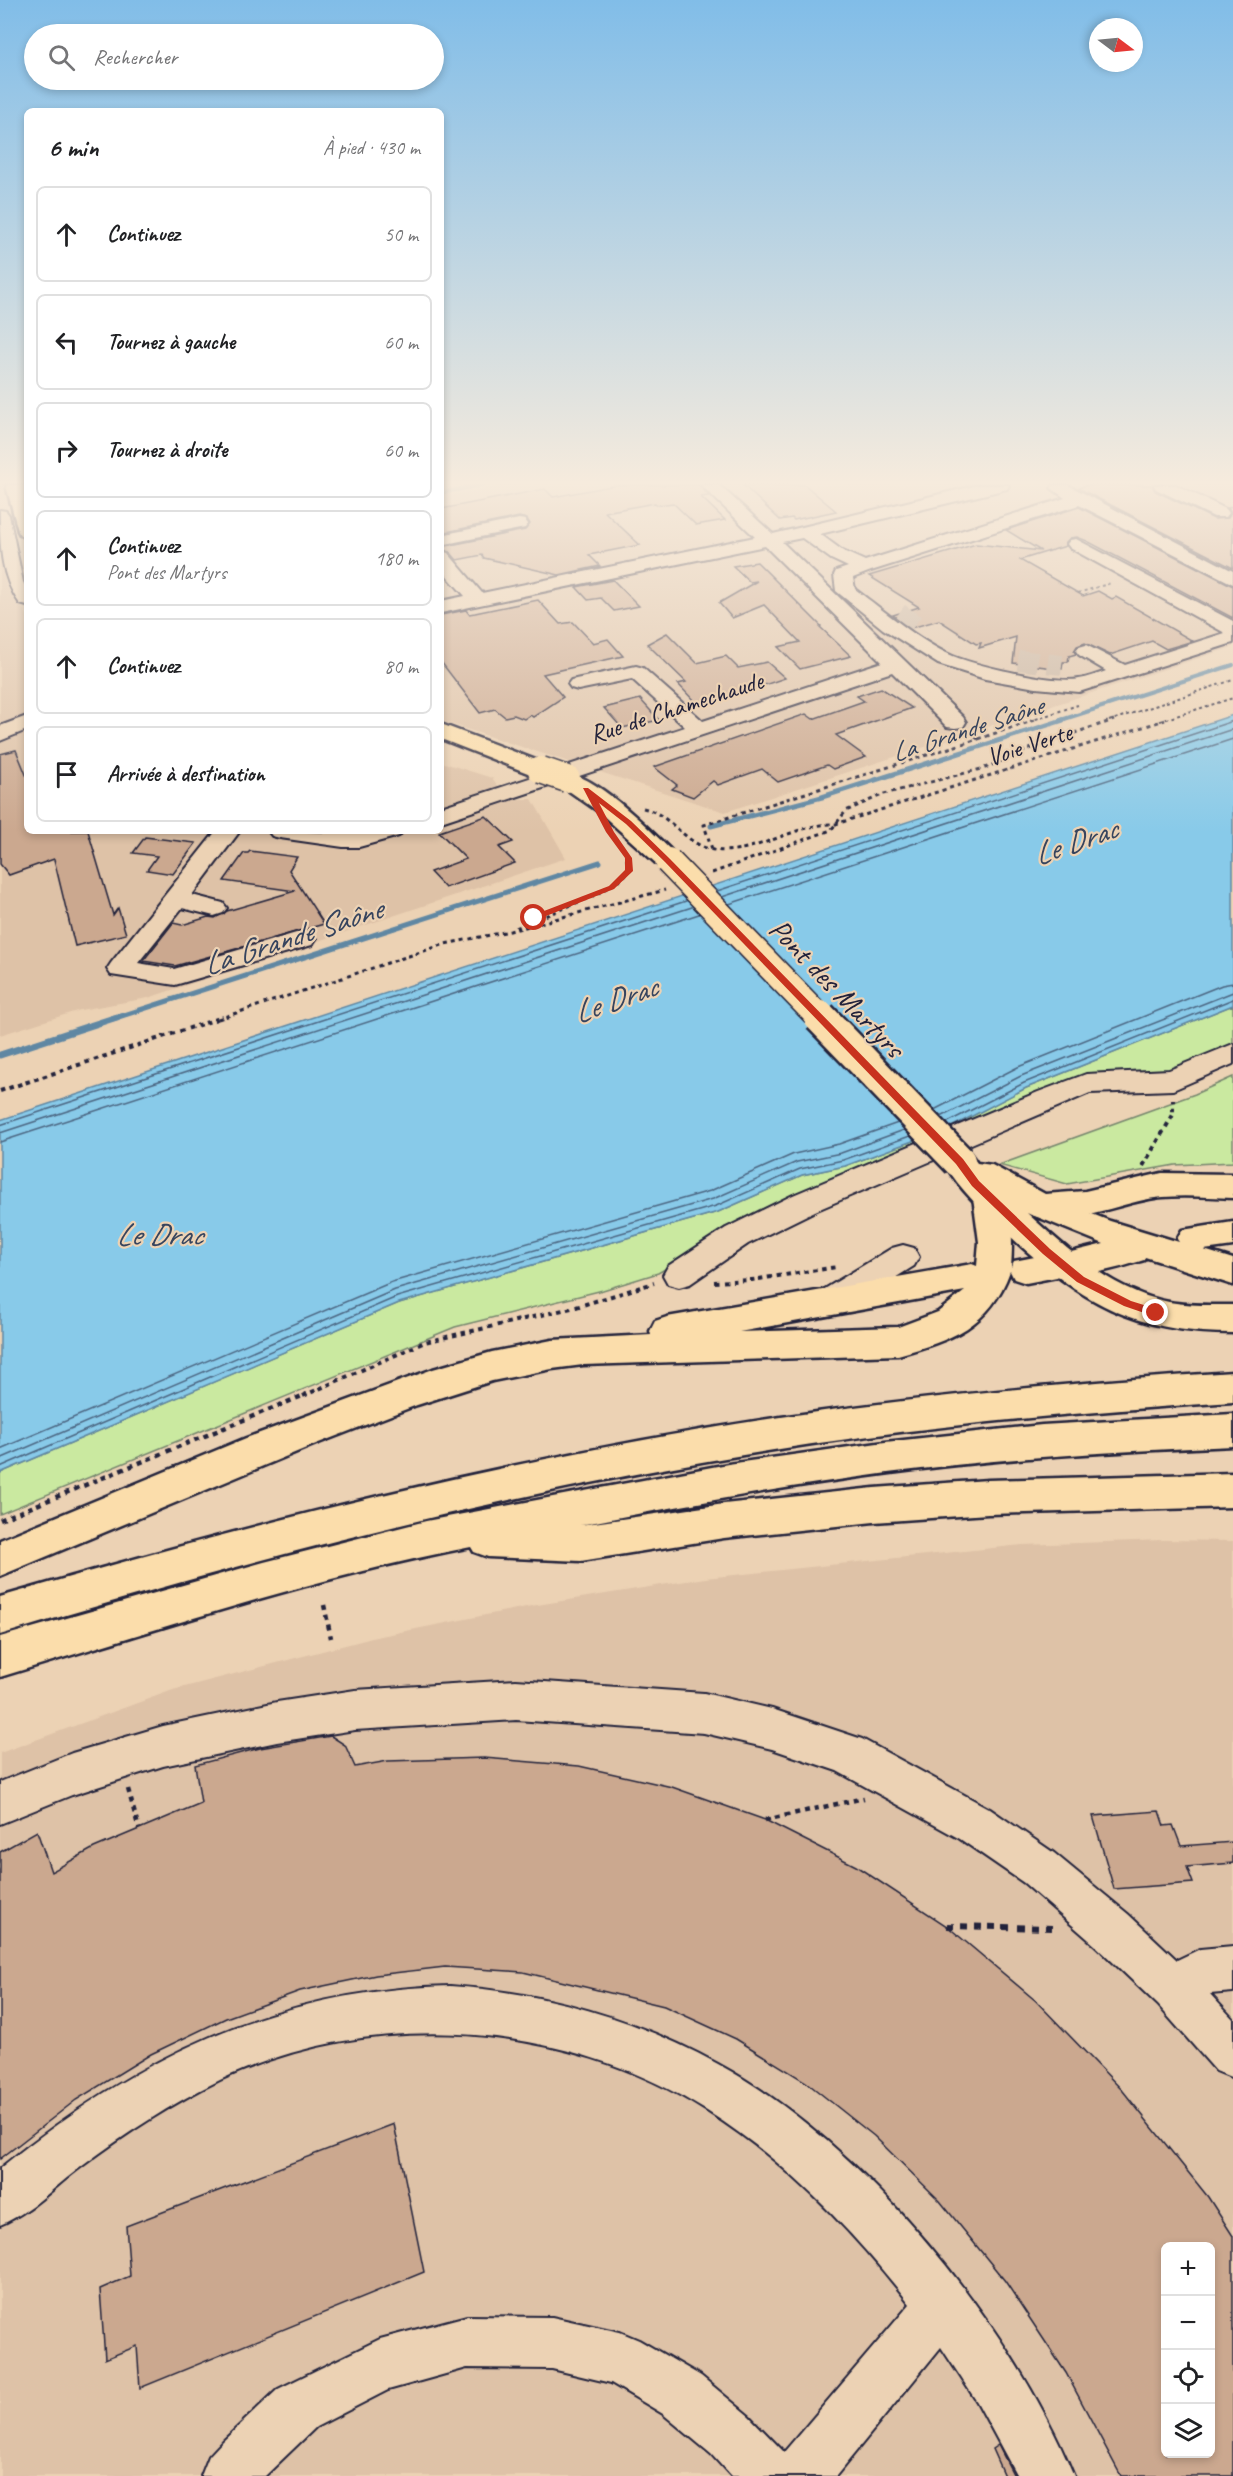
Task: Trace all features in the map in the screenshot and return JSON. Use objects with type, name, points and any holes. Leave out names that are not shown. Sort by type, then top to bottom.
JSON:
[{"type":"main road","points":[[444,732],[495,753]]},
{"type":"main road","points":[[444,739],[495,753]]},
{"type":"main road","name":"Pont des Martyrs","points":[[495,753],[567,780],[585,789],[619,815],[668,861],[959,1161]]},
{"type":"main road","points":[[959,1161],[989,1197],[1081,1280],[1127,1303],[1185,1319],[1233,1319]]},
{"type":"main road","points":[[959,1161],[1041,1206],[1099,1230],[1233,1272]]},
{"type":"main road","points":[[1041,1206],[1085,1203],[1162,1185],[1233,1186]]},
{"type":"main road","points":[[0,1557],[307,1430],[479,1369],[554,1354],[583,1351],[898,1341],[931,1333],[964,1314],[979,1300],[989,1282],[996,1249],[989,1197]]},
{"type":"main road","points":[[1194,1239],[1233,1234]]},
{"type":"main road","points":[[1049,1267],[1132,1251]]},
{"type":"main road","points":[[583,1351],[656,1333],[972,1277]]},
{"type":"main road","points":[[0,1616],[159,1570],[346,1520],[527,1479],[640,1457],[788,1432],[904,1417],[1033,1403],[1233,1387]]},
{"type":"main road","points":[[0,1657],[264,1580],[426,1539],[728,1480],[840,1464],[1042,1441],[1233,1430]]},
{"type":"main road","points":[[426,1539],[581,1543],[724,1521],[874,1505],[988,1497],[1233,1490]]},
{"type":"street","points":[[444,606],[470,601]]},
{"type":"street","points":[[829,601],[955,722]]},
{"type":"street","points":[[858,601],[890,625],[945,660],[986,673],[1036,682],[1079,686],[1233,637]]},
{"type":"street","points":[[881,601],[899,613]]},
{"type":"street","points":[[1180,601],[1233,629]]},
{"type":"street","points":[[917,626],[986,673]]},
{"type":"street","points":[[948,648],[1018,660]]},
{"type":"street","points":[[1086,651],[1124,673]]},
{"type":"street","name":"Rue de Chamechaude","points":[[444,813],[895,664]]},
{"type":"street","points":[[1062,665],[1124,673]]},
{"type":"street","points":[[578,684],[636,672],[700,729]]},
{"type":"street","points":[[0,734],[24,723]]},
{"type":"street","points":[[226,834],[120,969],[175,977],[303,939]]},
{"type":"street","points":[[301,834],[343,840],[359,840],[380,834]]},
{"type":"street","points":[[176,898],[214,908]]},
{"type":"street","points":[[679,1275],[737,1236],[804,1203],[1048,1099],[1086,1084],[1173,1080],[1233,1053]]},
{"type":"street","points":[[830,1302],[903,1257]]},
{"type":"street","points":[[0,1803],[72,1774],[163,1746],[321,1715],[429,1704],[516,1700],[704,1713],[772,1729],[847,1754],[975,1824],[1038,1868],[1112,1929],[1174,1989],[1233,2054]]},
{"type":"street","points":[[1174,1989],[1200,1972],[1233,1969]]},
{"type":"street","points":[[0,2200],[40,2166],[112,2116],[171,2080],[235,2051],[308,2026],[375,2014],[426,2010],[492,2012],[582,2031],[652,2055],[723,2093],[803,2152],[889,2236],[944,2303],[986,2365],[1046,2476]]},
{"type":"street","points":[[800,2476],[944,2303]]},
{"type":"street","points":[[229,2476],[242,2460],[297,2408],[381,2366],[467,2342],[552,2343],[620,2359],[682,2395],[730,2435],[769,2476]]},
{"type":"path","points":[[836,824],[846,811],[884,794],[985,768],[1041,744],[1233,680]]},
{"type":"path","name":"Voie Verte","points":[[712,849],[732,850],[818,824],[836,824],[1233,698]]},
{"type":"path","points":[[712,849],[704,825],[978,739],[955,722]]},
{"type":"path","points":[[639,808],[659,813],[690,839],[712,849]]},
{"type":"path","points":[[0,1091],[445,944],[510,932],[534,918],[612,887],[629,871],[629,858],[622,849]]},
{"type":"path","points":[[1139,1171],[1173,1115],[1173,1080]]},
{"type":"path","points":[[0,1520],[255,1417],[425,1342],[576,1307],[679,1275],[718,1283],[845,1266]]},
{"type":"path","points":[[324,1605],[331,1638]]},
{"type":"path","points":[[119,1760],[139,1829]]},
{"type":"path","points":[[765,1820],[910,1788]]},
{"type":"path","points":[[947,1926],[1112,1929]]},
{"type":"shaded area","points":[[0,601],[17,601],[24,611],[24,834],[444,834],[444,763],[492,778],[508,799],[532,799],[566,858],[148,998],[80,1010],[0,1035]]},
{"type":"shaded area","points":[[444,601],[1233,601],[1233,647],[725,812],[444,722]]},
{"type":"shaded area","points":[[1163,1540],[1233,1541],[1233,2476],[0,2476],[0,1753],[173,1690],[376,1637],[531,1606],[705,1578],[1022,1545]]},
{"type":"green space","points":[[1233,1005],[1233,1049],[1184,1070],[1105,1077],[732,1231],[658,1273],[603,1290],[455,1327],[0,1514],[0,1473],[399,1303],[718,1212],[802,1175],[845,1166],[953,1126],[1026,1088]]},
{"type":"green space","points":[[1233,1077],[1233,1162],[1175,1165],[1067,1184],[999,1165],[1195,1094]]},
{"type":"water","name":"Le Drac","points":[[1233,715],[1233,1005],[1026,1088],[953,1126],[845,1166],[802,1175],[718,1212],[399,1303],[0,1473],[0,1120]]},
{"type":"building","points":[[539,601],[560,624],[573,622],[593,643],[608,639],[623,656],[543,674],[563,697],[533,717],[530,715],[524,719],[514,715],[505,717],[495,709],[480,713],[444,666],[444,614],[466,610],[469,614]]},
{"type":"building","points":[[604,601],[634,601],[639,606],[614,611]]},
{"type":"building","points":[[723,601],[796,601],[851,656],[800,669],[778,647],[800,642],[764,605],[732,618],[719,603]]},
{"type":"building","points":[[909,601],[1122,601],[1193,641],[1166,649],[1152,641],[1110,655],[1085,643],[1077,646],[1074,651],[1076,654],[1069,656],[1068,662],[1063,662],[1062,669],[1013,663],[1016,637],[979,648],[981,643],[976,644],[939,620],[911,628],[893,615],[919,607]]},
{"type":"building","points":[[1200,601],[1233,601],[1233,618]]},
{"type":"building","points":[[667,633],[697,663],[726,656],[738,668],[767,662],[785,678],[744,692],[696,703],[678,684],[686,682],[647,644]]},
{"type":"building","points":[[881,688],[912,708],[836,735],[866,757],[833,769],[827,765],[778,782],[762,769],[718,785],[713,781],[693,797],[672,789],[677,785],[654,767],[806,714],[813,719],[864,701],[857,696]]},
{"type":"building","points":[[640,699],[659,720],[622,728],[604,708]]},
{"type":"building","points":[[16,750],[24,770],[24,834],[89,834],[113,915],[118,908],[126,934],[75,946],[54,859],[9,875],[0,864],[0,754]]},
{"type":"building","points":[[486,816],[513,842],[499,847],[515,863],[445,888],[430,872],[466,859],[441,834],[444,834],[444,830]]},
{"type":"building","points":[[145,837],[196,843],[173,874],[147,870],[157,856],[133,853]]},
{"type":"building","points":[[250,851],[297,857],[289,870],[324,924],[175,966],[143,961],[173,923],[182,925],[208,917],[215,918],[227,911],[295,891],[224,881],[244,853]]},
{"type":"building","points":[[331,1736],[345,1745],[355,1767],[388,1761],[484,1758],[579,1766],[672,1787],[765,1820],[856,1866],[947,1926],[1036,2001],[1123,2091],[1208,2197],[1233,2236],[1233,2476],[1121,2476],[1066,2373],[1005,2281],[940,2201],[874,2136],[806,2082],[736,2039],[664,2006],[523,1972],[445,1967],[376,1975],[300,1991],[226,2018],[151,2054],[76,2100],[0,2159],[0,1852],[37,1831],[51,1872],[94,1848],[201,1803],[195,1765],[260,1748]]},
{"type":"building","points":[[1159,1811],[1164,1826],[1173,1825],[1181,1846],[1233,1842],[1233,1863],[1187,1867],[1193,1883],[1114,1889],[1093,1816]]},
{"type":"building","points":[[394,2124],[424,2272],[140,2388],[137,2346],[105,2359],[100,2289],[130,2276],[126,2226]]},
{"type":"building","points":[[998,2445],[1014,2476],[1004,2476],[992,2449]]},
{"type":"waterway","name":"La Grande Saône","points":[[1058,721],[1233,665]]},
{"type":"waterway","name":"La Grande Saône","points":[[711,826],[822,797],[1063,720]]},
{"type":"waterway","name":"La Grande Saône","points":[[112,1019],[600,862]]},
{"type":"waterway","name":"La Grande Saône","points":[[0,1055],[117,1017]]},
{"type":"tunnel","points":[[899,613],[917,626]]},
{"type":"tunnel","points":[[1018,660],[1062,665]]},
{"type":"route","points":[[534,918],[612,887],[629,871],[629,858],[610,832],[598,807],[585,789],[629,823],[668,861],[959,1161],[975,1183],[1047,1251],[1081,1280],[1127,1303],[1156,1313]]}]
